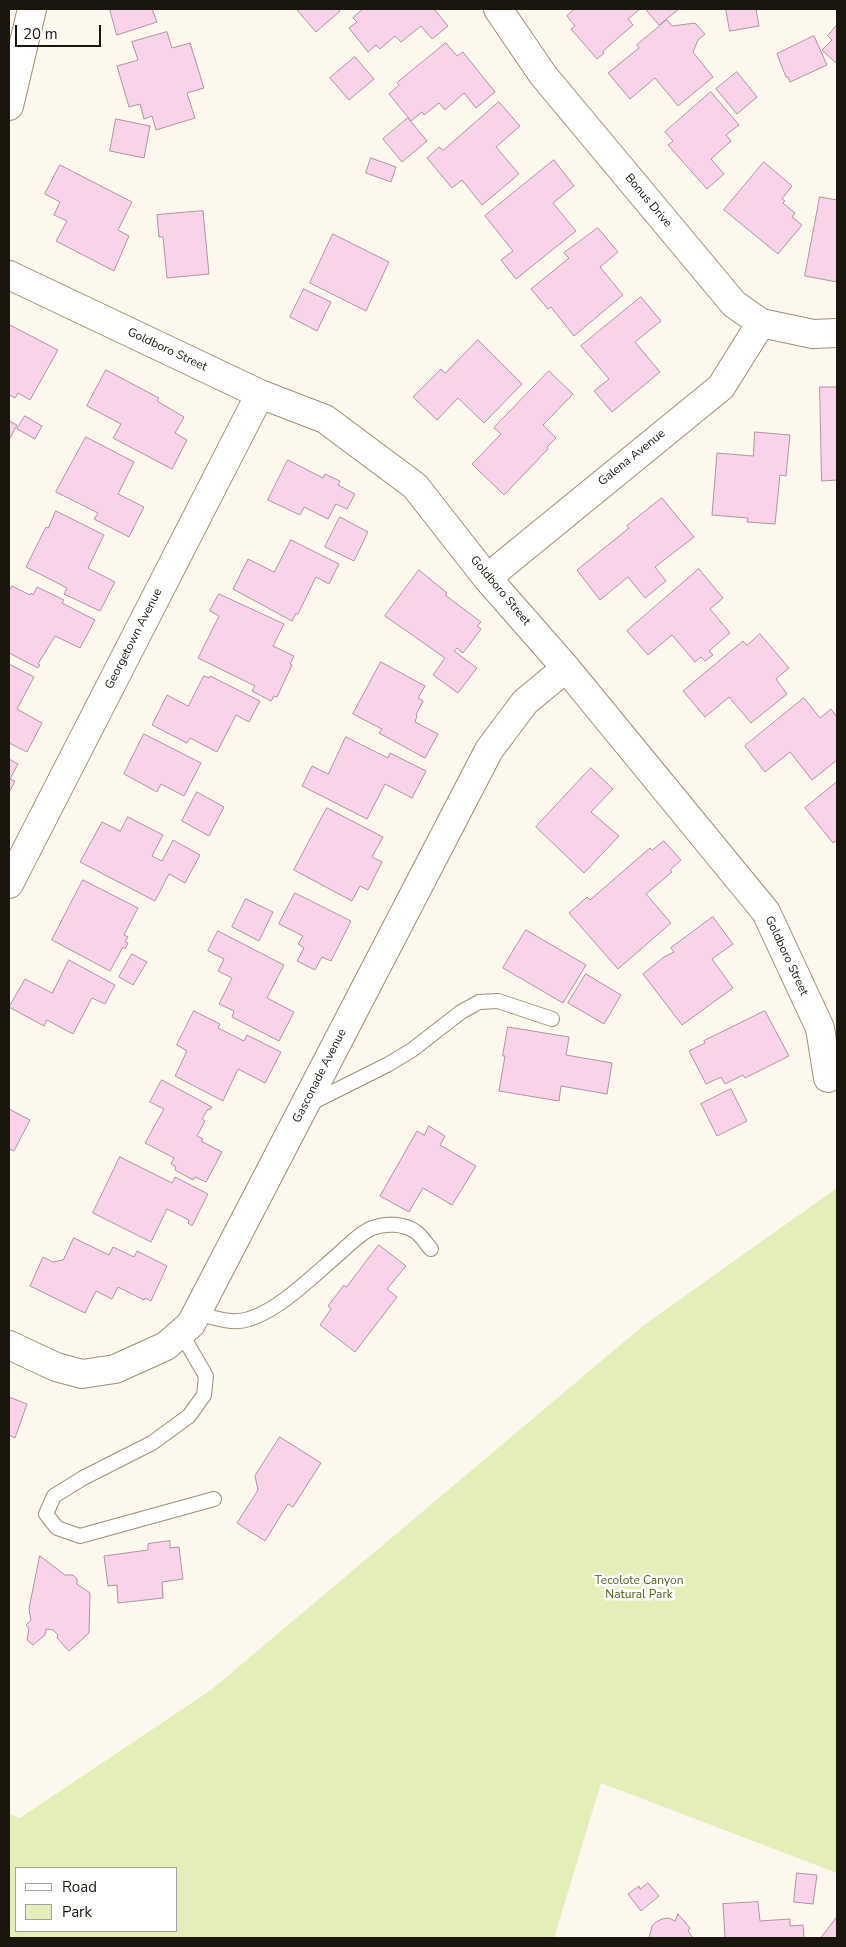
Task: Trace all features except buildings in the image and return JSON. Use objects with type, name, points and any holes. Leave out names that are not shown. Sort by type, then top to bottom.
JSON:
[{"type":"street","points":[[9,106],[32,9]]},
{"type":"street","name":"Bonus Drive","points":[[500,10],[543,76],[734,304],[761,324],[813,334],[837,333]]},
{"type":"street","name":"Goldboro Street","points":[[9,275],[260,394],[326,420],[415,486],[486,578],[566,668],[766,912],[820,1028],[828,1078]]},
{"type":"street","name":"Galena Avenue","points":[[486,578],[721,387],[761,324]]},
{"type":"street","name":"Georgetown Avenue","points":[[9,884],[260,394]]},
{"type":"street","name":"Gasconade Avenue","points":[[9,1344],[56,1367],[82,1374],[116,1369],[166,1346],[188,1323],[304,1107],[488,750],[525,702],[566,668]]},
{"type":"lane","points":[[304,1107],[387,1065],[412,1050],[461,1012],[479,1002],[498,1001],[552,1019]]},
{"type":"lane","points":[[214,1499],[80,1536],[56,1528],[46,1514],[54,1496],[83,1478],[152,1443],[189,1416],[204,1395],[206,1376],[188,1323],[233,1322],[248,1320],[261,1314],[294,1292],[356,1239],[370,1229],[385,1224],[401,1226],[416,1231],[431,1249]]},
{"type":"green space","name":"Tecolote Canyon Natural Park","points":[[837,1188],[837,1873],[601,1783],[554,1938],[9,1938],[9,1814],[20,1818],[211,1690],[644,1325]]}]
